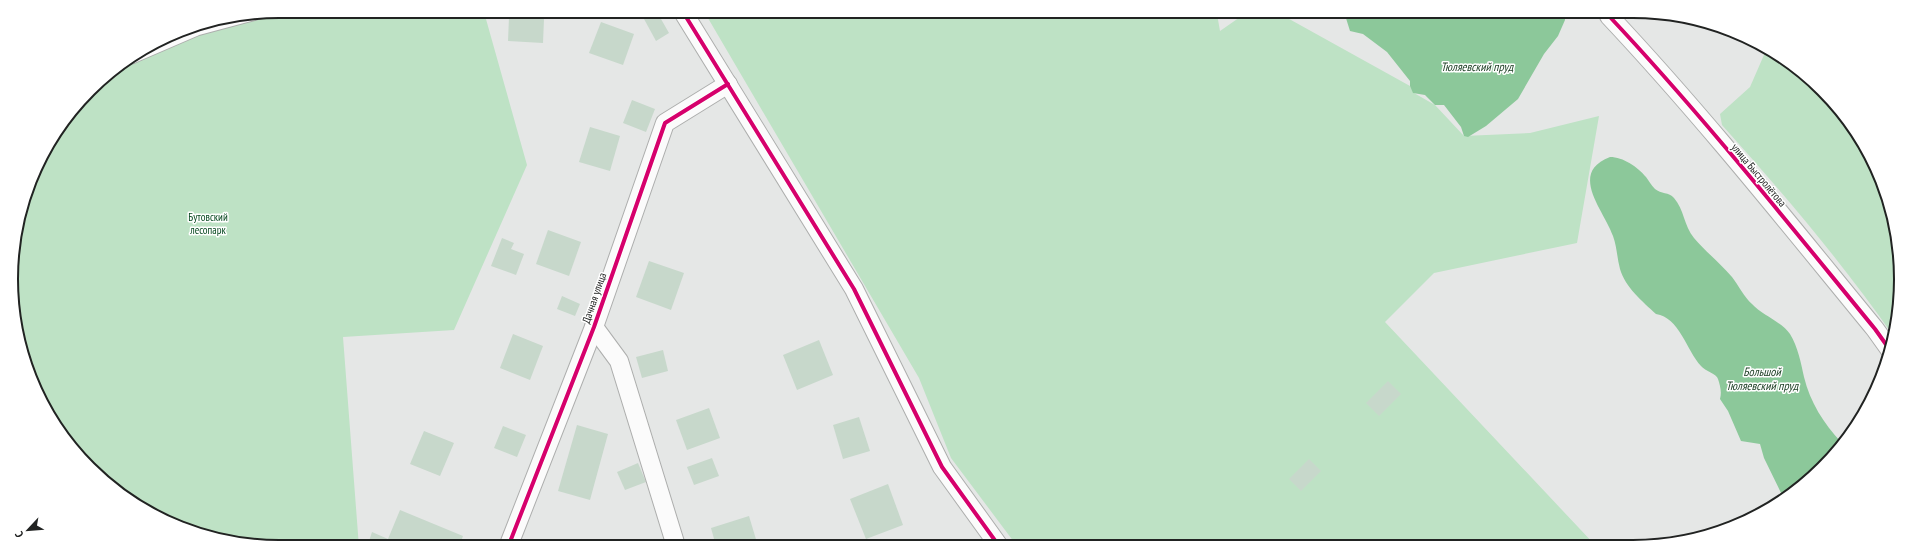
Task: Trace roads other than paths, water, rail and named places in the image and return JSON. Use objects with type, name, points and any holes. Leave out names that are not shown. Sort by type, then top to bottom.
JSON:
[{"type":"street","points":[[687,18],[854,289],[942,467],[995,540]]},
{"type":"street","name":"улица Быстролётова","points":[[1612,18],[1706,124],[1886,344]]},
{"type":"street","name":"Дачная улица","points":[[511,540],[594,327],[665,123],[728,84]]},
{"type":"street","name":"Дачная улица","points":[[594,327],[619,361],[674,540]]},
{"type":"lane","points":[[161,47],[193,33]]},
{"type":"water","name":"Тюляевский пруд","points":[[1346,18],[1565,18],[1558,36],[1544,54],[1518,99],[1486,126],[1468,137],[1464,136],[1461,127],[1444,105],[1435,105],[1425,95],[1413,93],[1410,86],[1410,81],[1387,52],[1363,34],[1350,31]]},
{"type":"water","name":"Большой Тюляевский пруд","points":[[1610,157],[1615,157],[1630,163],[1643,173],[1655,189],[1674,198],[1680,207],[1688,228],[1694,238],[1732,277],[1749,301],[1761,312],[1782,326],[1793,339],[1799,355],[1804,377],[1814,404],[1823,420],[1839,439],[1818,464],[1781,494],[1764,458],[1760,444],[1741,441],[1728,411],[1720,399],[1721,394],[1717,377],[1701,366],[1696,360],[1677,328],[1671,321],[1664,316],[1656,314],[1635,294],[1622,276],[1613,236],[1592,193],[1590,182],[1591,172],[1598,164]]},
{"type":"park label","name":"Бутовский лесопарк","points":[[208,223]]}]
